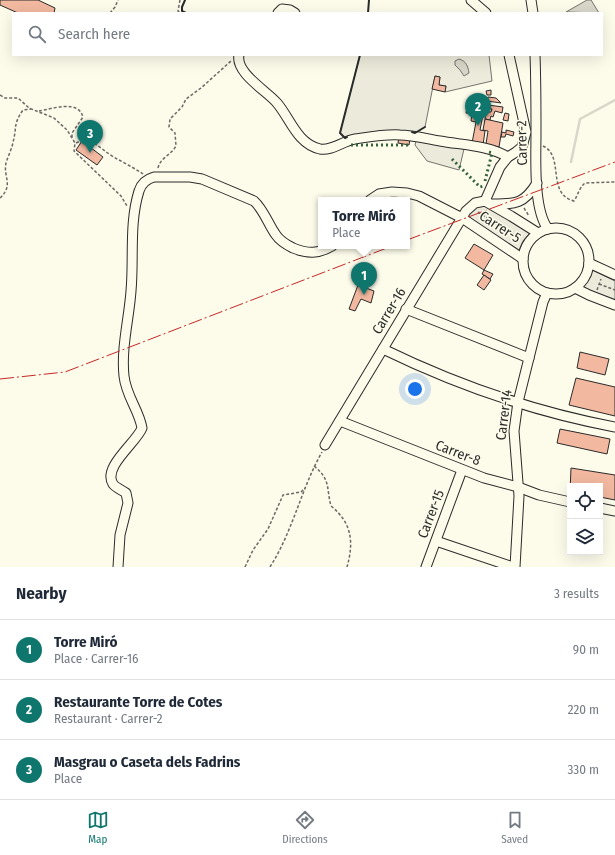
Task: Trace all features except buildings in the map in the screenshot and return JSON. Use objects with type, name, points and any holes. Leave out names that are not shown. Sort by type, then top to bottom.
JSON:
[{"type":"street","points":[[471,0],[485,12]]},
{"type":"street","points":[[531,0],[533,12]]},
{"type":"street","points":[[279,12],[282,9],[293,12]]},
{"type":"street","points":[[237,56],[240,66],[259,87],[279,105],[301,138],[314,147],[328,149],[354,139],[400,135],[492,150],[508,157]]},
{"type":"street","points":[[488,202],[498,170],[508,157],[522,147],[526,132],[509,56]]},
{"type":"street","name":"Carrer-2","points":[[535,56],[537,183],[540,208],[545,226],[548,229]]},
{"type":"street","points":[[118,567],[120,535],[128,498],[126,493],[112,483],[111,475],[118,460],[142,428],[140,419],[125,387],[123,365],[131,293],[134,218],[139,190],[144,182],[153,177],[190,177],[202,179],[250,199],[259,206],[279,239],[286,244],[300,250],[315,252],[326,249]]},
{"type":"street","points":[[469,207],[475,202],[514,204],[523,200],[537,183]]},
{"type":"street","name":"Carrer-5","points":[[374,197],[379,194],[392,192],[408,193],[425,198],[446,211],[462,218],[523,259]]},
{"type":"street","name":"Carrer-5","points":[[488,202],[538,234]]},
{"type":"street","name":"Carrer-16","points":[[326,445],[406,309],[469,207]]},
{"type":"street","points":[[548,229],[563,229],[577,236],[584,244],[588,253],[589,263],[585,278],[575,288],[568,292],[557,294],[547,293],[537,288],[529,280],[524,270],[523,259],[531,240],[538,234],[548,229]]},
{"type":"street","points":[[589,263],[615,275]]},
{"type":"street","points":[[575,288],[593,297],[615,305]]},
{"type":"street","name":"Carrer-14","points":[[514,567],[519,496],[514,431],[518,402],[547,293]]},
{"type":"street","points":[[406,309],[529,358]]},
{"type":"street","points":[[383,349],[473,387],[583,421],[615,427]]},
{"type":"street","name":"Carrer-8","points":[[340,422],[462,470],[502,484],[518,487],[540,495],[567,501]]},
{"type":"street","name":"Carrer-15","points":[[426,567],[462,470]]},
{"type":"street","points":[[603,509],[615,512]]},
{"type":"street","points":[[436,542],[514,567]]},
{"type":"path","points":[[111,12],[118,0]]},
{"type":"path","points":[[179,12],[180,0]]},
{"type":"path","points":[[75,143],[85,139],[96,143],[112,156],[153,177],[160,163],[176,146],[174,132],[169,128],[170,119],[182,107],[186,99],[201,88],[237,56]]},
{"type":"path","points":[[0,95],[5,98],[18,98],[31,109]]},
{"type":"path","points":[[38,111],[64,107],[73,107],[78,109],[82,113],[83,117],[72,133],[72,138]]},
{"type":"path","points":[[0,198],[6,191],[8,185],[6,164],[16,133],[15,124],[23,110],[31,109],[54,118],[67,130],[75,143],[74,151],[121,196],[134,218]]},
{"type":"path","points":[[536,143],[547,148],[552,153],[561,193],[567,199],[574,201],[580,187],[585,183],[615,182]]},
{"type":"path","points":[[469,207],[516,236]]},
{"type":"path","points":[[593,297],[605,271]]},
{"type":"path","points":[[599,284],[615,290]]},
{"type":"path","points":[[270,567],[281,550],[314,466],[326,445]]},
{"type":"path","points":[[314,466],[326,479],[331,506],[339,512],[350,532],[352,545],[347,567]]},
{"type":"path","points":[[245,567],[253,550],[268,529],[280,499],[285,494],[301,492],[307,486]]},
{"type":"shaded area","points":[[587,0],[591,0],[598,12],[566,12]]},
{"type":"shaded area","points":[[360,56],[489,56],[492,81],[445,92],[446,86],[439,85],[440,77],[435,76],[425,127],[415,133],[345,138],[340,133]]},
{"type":"shaded area","points":[[459,59],[465,62],[468,68],[469,73],[464,76],[455,65],[455,61]]},
{"type":"shaded area","points":[[416,141],[464,149],[459,170],[427,161],[415,145]]},
{"type":"shaded area","points":[[484,204],[530,233],[523,241],[519,250],[467,216],[470,211]]},
{"type":"shaded area","points":[[592,270],[615,281],[615,302],[582,288]]},
{"type":"waterway","points":[[571,162],[580,119],[615,100]]},
{"type":"hedge","points":[[351,145],[409,145]]},
{"type":"hedge","points":[[485,181],[492,153],[489,152]]},
{"type":"hedge","points":[[452,159],[480,187],[484,186]]},
{"type":"wall","points":[[184,12],[182,11],[182,7],[185,0]]},
{"type":"wall","points":[[368,12],[369,0]]},
{"type":"wall","points":[[347,137],[345,138],[340,133],[360,56]]},
{"type":"wall","points":[[412,132],[415,133],[425,127]]},
{"type":"power","points":[[410,239],[615,162]]},
{"type":"power","points":[[0,379],[65,372],[384,249]]},
{"type":"place","name":"Restaurante Torre de Cotes","points":[[478,126]]},
{"type":"place","name":"Masgrau o Caseta dels Fadrins","points":[[90,153]]},
{"type":"place","name":"Torre Miró","points":[[364,295]]}]
